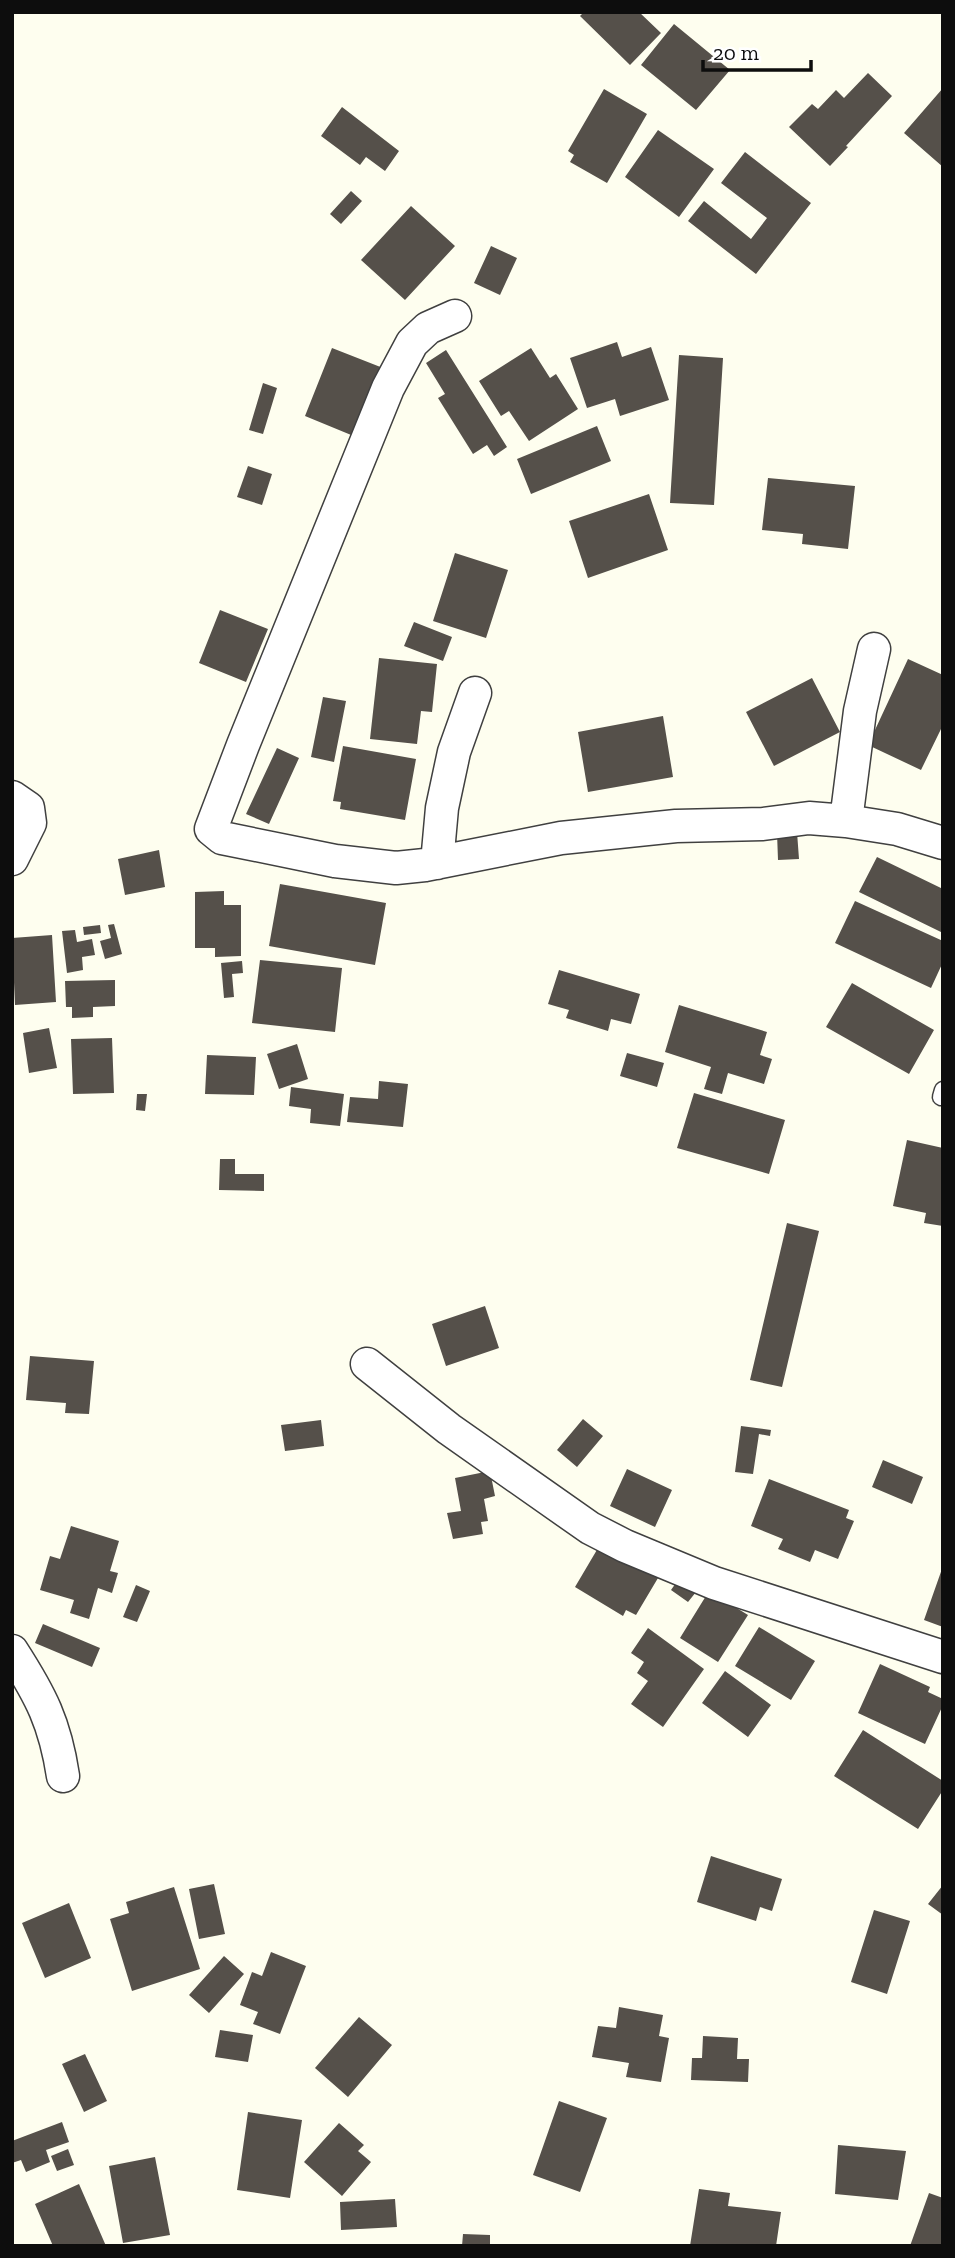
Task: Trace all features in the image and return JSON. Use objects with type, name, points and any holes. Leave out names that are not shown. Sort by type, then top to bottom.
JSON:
[{"type":"street","points":[[455,316],[428,328],[412,343],[388,388],[211,830],[222,838],[335,861],[396,868],[437,863],[561,838],[650,828],[763,824],[809,818],[897,829],[943,843]]},
{"type":"street","points":[[846,821],[860,711],[874,649]]},
{"type":"street","points":[[437,863],[442,807],[454,752],[475,693]]},
{"type":"street","points":[[12,797],[28,808],[30,823],[12,859]]},
{"type":"street","points":[[368,1364],[449,1429],[590,1528],[625,1546],[714,1583],[943,1657]]},
{"type":"street","points":[[12,1651],[46,1707],[59,1746],[63,1776]]},
{"type":"building","points":[[584,12],[639,12],[661,33],[630,65],[580,16]]},
{"type":"building","points":[[674,24],[730,70],[696,110],[641,65]]},
{"type":"building","points":[[868,73],[892,96],[830,166],[789,127],[812,104],[818,109],[836,90],[844,98]]},
{"type":"building","points":[[943,88],[943,167],[904,133]]},
{"type":"building","points":[[604,89],[647,114],[607,183],[570,162],[574,155],[568,151]]},
{"type":"building","points":[[342,107],[399,151],[385,171],[366,157],[360,165],[321,136]]},
{"type":"building","points":[[658,130],[714,169],[679,217],[625,177]]},
{"type":"building","points":[[745,152],[811,203],[756,274],[688,221],[704,201],[751,239],[767,218],[721,183]]},
{"type":"building","points":[[351,191],[362,201],[341,224],[330,214]]},
{"type":"building","points":[[411,206],[455,246],[405,300],[361,260]]},
{"type":"building","points":[[491,246],[517,258],[500,295],[474,283]]},
{"type":"building","points":[[617,342],[622,357],[651,347],[669,400],[620,416],[615,399],[587,408],[570,358]]},
{"type":"building","points":[[332,348],[383,368],[356,437],[305,416]]},
{"type":"building","points":[[531,348],[550,378],[556,374],[578,409],[529,441],[509,411],[501,416],[479,381]]},
{"type":"building","points":[[446,350],[507,447],[494,456],[487,445],[473,454],[438,398],[445,394],[426,363]]},
{"type":"building","points":[[679,355],[723,358],[714,505],[670,503]]},
{"type":"building","points":[[263,383],[277,388],[263,434],[249,430]]},
{"type":"building","points":[[597,426],[611,461],[531,494],[517,459]]},
{"type":"building","points":[[248,466],[272,474],[262,505],[237,497]]},
{"type":"building","points":[[768,478],[855,486],[848,549],[802,544],[803,534],[762,530]]},
{"type":"building","points":[[649,494],[668,550],[588,578],[569,521]]},
{"type":"building","points":[[455,553],[508,570],[486,638],[433,621]]},
{"type":"building","points":[[220,610],[268,629],[246,682],[199,663]]},
{"type":"building","points":[[414,622],[452,637],[443,661],[404,646]]},
{"type":"building","points":[[379,658],[437,664],[432,712],[421,711],[417,744],[370,739]]},
{"type":"building","points":[[908,659],[943,675],[943,730],[941,729],[921,770],[868,745]]},
{"type":"building","points":[[812,678],[840,732],[774,766],[746,712]]},
{"type":"building","points":[[323,697],[346,701],[334,762],[311,757]]},
{"type":"building","points":[[663,716],[673,777],[588,792],[578,732]]},
{"type":"building","points":[[343,746],[416,759],[405,820],[340,809],[341,802],[333,801]]},
{"type":"building","points":[[277,748],[299,758],[269,824],[246,814]]},
{"type":"building","points":[[797,832],[799,859],[778,860],[777,833]]},
{"type":"building","points":[[159,850],[165,887],[125,895],[118,859]]},
{"type":"building","points":[[877,857],[943,889],[943,933],[859,892]]},
{"type":"building","points":[[280,884],[386,903],[375,965],[269,946]]},
{"type":"building","points":[[224,891],[224,905],[241,905],[241,956],[215,957],[215,948],[195,948],[195,892]]},
{"type":"building","points":[[855,901],[943,941],[943,962],[931,988],[835,943]]},
{"type":"building","points":[[114,924],[122,954],[105,959],[100,941],[111,938],[108,925]]},
{"type":"building","points":[[100,925],[101,933],[84,935],[83,927]]},
{"type":"building","points":[[75,930],[77,942],[92,939],[95,955],[82,957],[83,970],[67,973],[62,931]]},
{"type":"building","points":[[52,935],[56,1002],[15,1005],[12,938]]},
{"type":"building","points":[[260,960],[342,968],[335,1032],[252,1023]]},
{"type":"building","points":[[242,961],[243,973],[232,974],[234,997],[224,998],[221,963]]},
{"type":"building","points":[[559,970],[640,994],[631,1024],[611,1019],[608,1031],[566,1018],[569,1010],[548,1004]]},
{"type":"building","points":[[115,980],[115,1006],[93,1007],[93,1017],[72,1018],[72,1007],[66,1007],[65,981]]},
{"type":"building","points":[[852,983],[934,1030],[909,1074],[826,1027]]},
{"type":"building","points":[[679,1005],[767,1032],[760,1055],[772,1059],[764,1084],[728,1073],[722,1094],[704,1089],[711,1067],[665,1052]]},
{"type":"building","points":[[49,1028],[57,1068],[29,1073],[23,1033]]},
{"type":"building","points":[[112,1038],[114,1093],[73,1094],[71,1039]]},
{"type":"building","points":[[297,1044],[308,1079],[279,1089],[267,1054]]},
{"type":"building","points":[[627,1053],[664,1063],[657,1087],[620,1076]]},
{"type":"building","points":[[207,1055],[256,1057],[254,1095],[205,1094]]},
{"type":"building","points":[[379,1081],[408,1084],[403,1127],[347,1122],[350,1097],[378,1099]]},
{"type":"building","points":[[291,1087],[344,1094],[340,1126],[310,1123],[311,1109],[289,1106]]},
{"type":"building","points":[[694,1093],[785,1120],[769,1174],[677,1148]]},
{"type":"building","points":[[137,1094],[147,1094],[145,1111],[136,1110]]},
{"type":"building","points":[[907,1140],[943,1148],[943,1226],[924,1223],[926,1213],[893,1206]]},
{"type":"building","points":[[220,1159],[235,1159],[235,1174],[264,1174],[264,1191],[219,1190]]},
{"type":"building","points":[[787,1223],[819,1231],[782,1387],[750,1380]]},
{"type":"building","points":[[485,1306],[499,1348],[446,1366],[432,1324]]},
{"type":"building","points":[[30,1356],[94,1361],[89,1414],[65,1413],[66,1403],[26,1400]]},
{"type":"building","points":[[583,1419],[603,1436],[577,1467],[557,1450]]},
{"type":"building","points":[[321,1420],[324,1446],[285,1451],[281,1425]]},
{"type":"building","points":[[741,1426],[771,1430],[770,1436],[759,1434],[753,1474],[735,1472]]},
{"type":"building","points":[[883,1460],[923,1477],[912,1504],[872,1487]]},
{"type":"building","points":[[627,1469],[672,1490],[655,1527],[610,1506]]},
{"type":"building","points":[[490,1471],[495,1496],[484,1499],[488,1521],[481,1522],[483,1534],[453,1539],[447,1513],[461,1511],[455,1478]]},
{"type":"building","points":[[769,1479],[849,1510],[846,1518],[854,1521],[838,1559],[815,1550],[810,1562],[778,1549],[783,1539],[751,1526]]},
{"type":"building","points":[[71,1526],[119,1541],[110,1571],[118,1573],[112,1593],[98,1588],[89,1619],[70,1613],[74,1600],[40,1590],[50,1556],[60,1559]]},
{"type":"building","points":[[601,1543],[658,1578],[636,1615],[626,1610],[623,1616],[575,1587]]},
{"type":"building","points":[[943,1566],[943,1627],[924,1620]]},
{"type":"building","points":[[678,1580],[696,1592],[688,1602],[671,1590]]},
{"type":"building","points":[[136,1585],[150,1591],[137,1622],[123,1617]]},
{"type":"building","points":[[709,1591],[748,1615],[718,1662],[680,1638]]},
{"type":"building","points":[[43,1624],[100,1648],[92,1667],[35,1643]]},
{"type":"building","points":[[759,1627],[815,1661],[791,1700],[735,1666]]},
{"type":"building","points":[[648,1628],[704,1669],[663,1727],[631,1704],[648,1681],[637,1673],[644,1662],[631,1653]]},
{"type":"building","points":[[880,1664],[930,1687],[928,1692],[943,1699],[943,1705],[925,1744],[858,1713]]},
{"type":"building","points":[[725,1671],[771,1705],[748,1737],[702,1703]]},
{"type":"building","points":[[863,1730],[943,1781],[943,1790],[918,1829],[834,1776]]},
{"type":"building","points":[[711,1856],[782,1879],[772,1911],[760,1907],[756,1921],[697,1902]]},
{"type":"building","points":[[214,1884],[225,1934],[199,1939],[189,1889]]},
{"type":"building","points":[[943,1885],[943,1915],[928,1904]]},
{"type":"building","points":[[174,1887],[200,1969],[132,1991],[110,1919],[129,1913],[126,1902]]},
{"type":"building","points":[[69,1903],[91,1958],[45,1978],[22,1923]]},
{"type":"building","points":[[874,1910],[910,1921],[887,1994],[851,1982]]},
{"type":"building","points":[[271,1952],[306,1966],[280,2034],[253,2024],[258,2012],[240,2005],[252,1972],[262,1976]]},
{"type":"building","points":[[224,1956],[244,1974],[209,2013],[189,1995]]},
{"type":"building","points":[[619,2007],[663,2015],[659,2036],[669,2038],[661,2082],[626,2077],[629,2063],[592,2057],[598,2026],[616,2028]]},
{"type":"building","points":[[359,2017],[392,2045],[348,2097],[315,2068]]},
{"type":"building","points":[[220,2030],[253,2035],[248,2062],[215,2057]]},
{"type":"building","points":[[703,2036],[738,2038],[737,2059],[749,2059],[748,2082],[691,2080],[692,2058],[702,2058]]},
{"type":"building","points":[[85,2054],[107,2101],[84,2112],[62,2064]]},
{"type":"building","points":[[559,2101],[607,2118],[580,2192],[533,2175]]},
{"type":"building","points":[[248,2112],[302,2120],[290,2198],[237,2190]]},
{"type":"building","points":[[62,2122],[69,2142],[46,2150],[50,2162],[26,2172],[21,2160],[12,2163],[12,2141]]},
{"type":"building","points":[[339,2123],[364,2145],[358,2151],[371,2162],[342,2196],[304,2162]]},
{"type":"building","points":[[838,2145],[906,2151],[898,2200],[835,2194]]},
{"type":"building","points":[[68,2149],[74,2165],[57,2171],[51,2156]]},
{"type":"building","points":[[155,2157],[170,2235],[123,2243],[109,2166]]},
{"type":"building","points":[[79,2184],[106,2246],[53,2246],[35,2204]]},
{"type":"building","points":[[699,2189],[730,2193],[728,2206],[781,2212],[776,2246],[690,2246]]},
{"type":"building","points":[[929,2193],[943,2198],[943,2246],[910,2246]]},
{"type":"building","points":[[395,2199],[397,2227],[341,2230],[340,2202]]},
{"type":"building","points":[[463,2234],[490,2235],[490,2246],[462,2246]]}]
